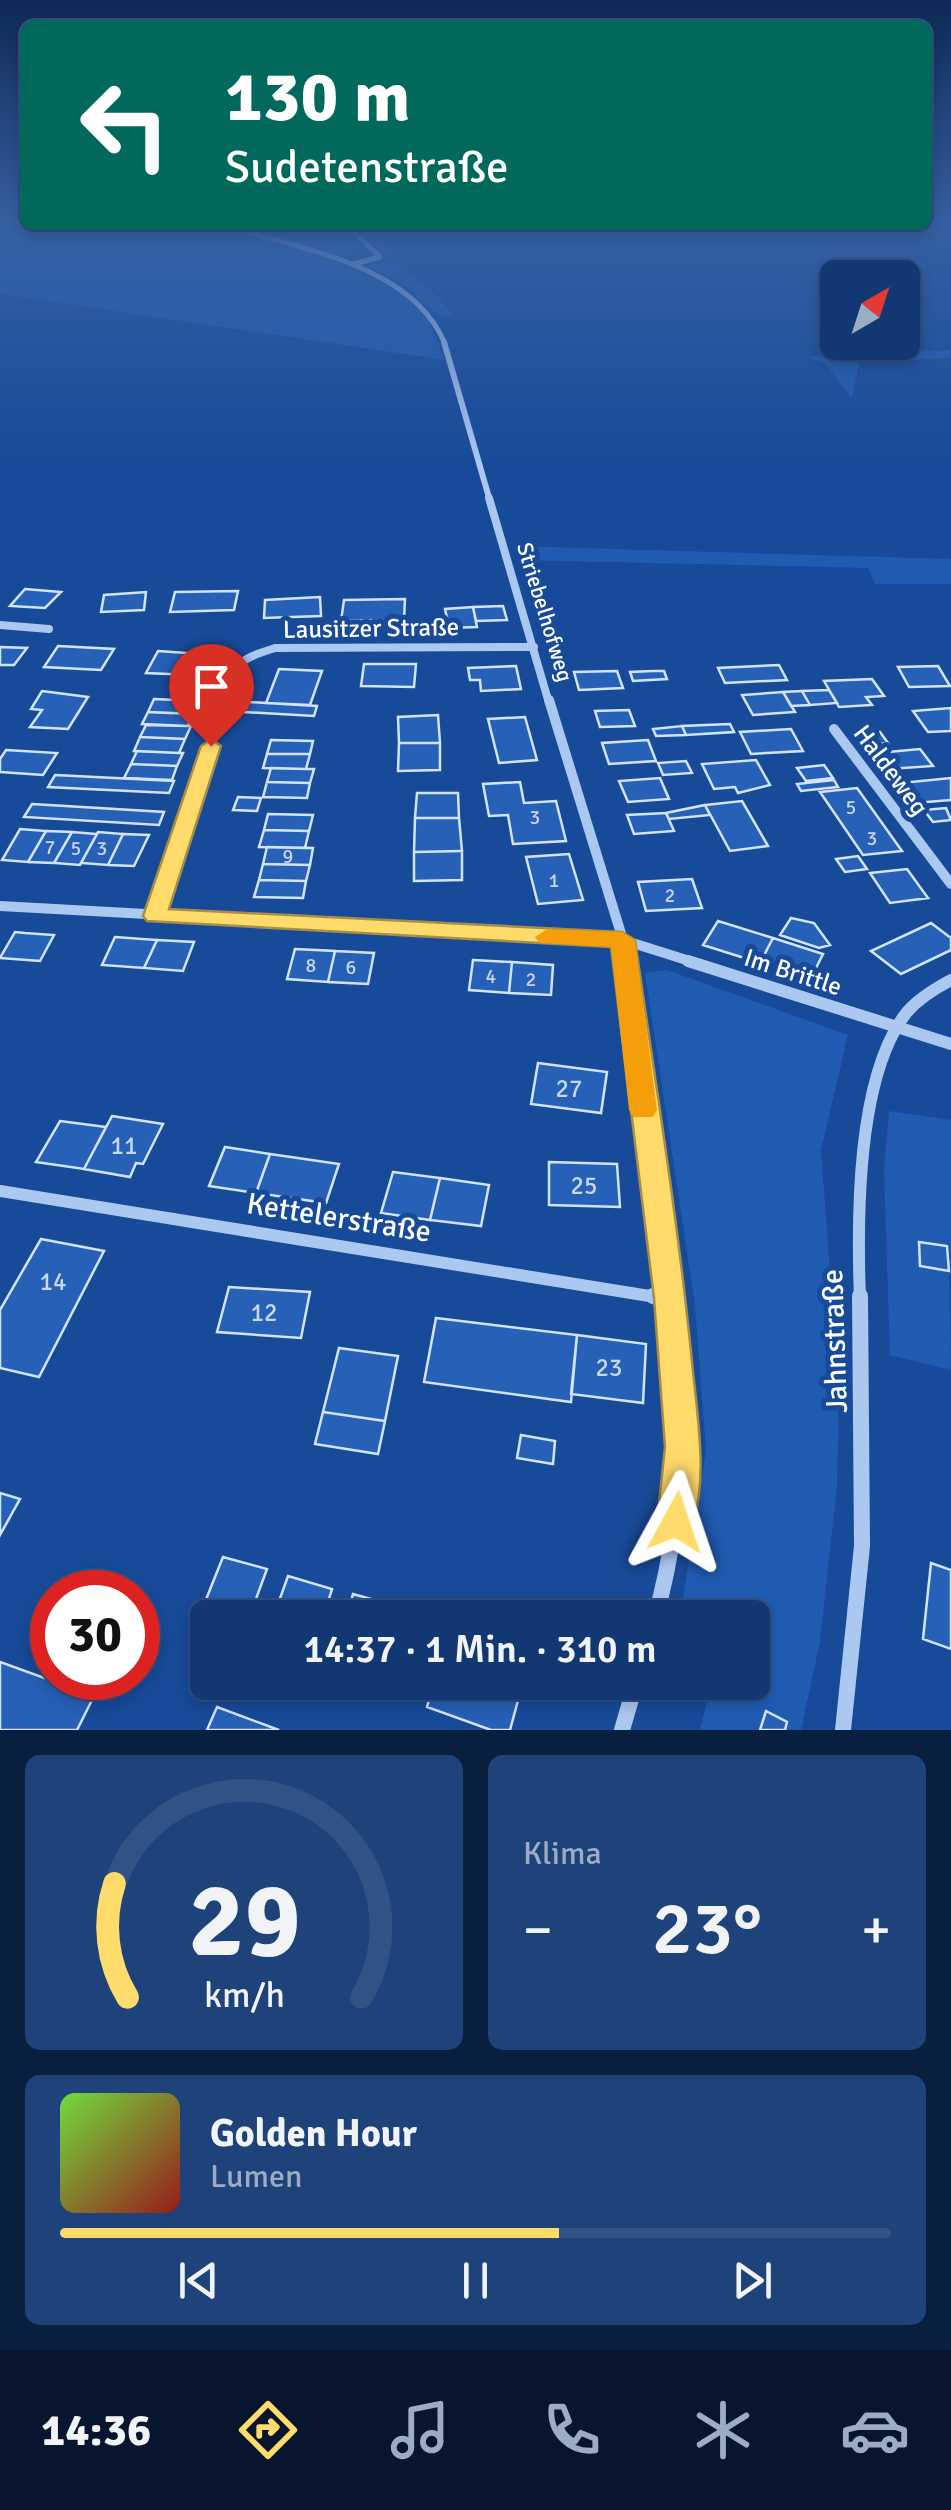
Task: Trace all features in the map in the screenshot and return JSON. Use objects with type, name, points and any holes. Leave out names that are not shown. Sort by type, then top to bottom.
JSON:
[{"type":"street","name":"Striebelhofweg","points":[[420,302],[435,318],[452,362],[469,435],[622,940],[670,1298],[682,1447],[672,1559],[660,1600]]},
{"type":"street","points":[[0,625],[49,629]]},
{"type":"street","name":"Lausitzer Straße","points":[[155,916],[194,804],[230,676],[242,658],[275,648],[534,647]]},
{"type":"street","name":"Haldeweg","points":[[834,729],[951,884]]},
{"type":"street","name":"Im Brittle","points":[[0,906],[622,940],[896,1030],[951,1044]]},
{"type":"street","name":"Jahnstraße","points":[[843,1730],[855,1662],[864,1501],[865,1372],[857,1187],[873,1090],[896,1030],[908,1012],[951,980]]},
{"type":"street","name":"Kettelerstraße","points":[[0,1191],[670,1298]]},
{"type":"street","points":[[622,1730],[631,1700]]},
{"type":"shaded area","points":[[52,302],[414,302],[428,319],[445,360]]},
{"type":"shaded area","points":[[423,302],[442,302],[455,316],[441,317]]},
{"type":"shaded area","points":[[951,350],[951,358],[920,359],[920,352]]},
{"type":"shaded area","points":[[810,357],[905,360],[859,362],[852,398],[825,363]]},
{"type":"shaded area","points":[[513,546],[951,559],[951,584],[875,584],[868,568],[518,560]]},
{"type":"shaded area","points":[[667,970],[848,1035],[821,1150],[839,1394],[837,1488],[820,1642],[801,1730],[700,1730],[708,1700],[770,1700],[770,1600],[683,1600],[706,1451],[695,1306],[645,973]]},
{"type":"shaded area","points":[[889,1111],[951,1120],[951,1269],[949,1239],[947,1246],[919,1243],[920,1265],[949,1271],[951,1370],[890,1355],[884,1170]]},
{"type":"building","points":[[25,589],[61,592],[45,608],[10,606]]},
{"type":"building","points":[[238,591],[234,610],[170,612],[175,592]]},
{"type":"building","points":[[146,592],[144,610],[101,612],[104,595]]},
{"type":"building","points":[[320,597],[321,616],[264,618],[265,600]]},
{"type":"building","points":[[405,599],[404,620],[341,621],[344,600]]},
{"type":"building","points":[[503,606],[507,620],[476,621],[473,607]]},
{"type":"building","points":[[473,607],[477,627],[449,628],[445,609]]},
{"type":"building","points":[[58,646],[114,649],[101,670],[44,667]]},
{"type":"building","points":[[0,647],[27,648],[14,665],[0,665]]},
{"type":"building","points":[[158,651],[202,654],[191,675],[146,673]]},
{"type":"building","points":[[364,664],[416,664],[414,687],[361,686]]},
{"type":"building","points":[[779,665],[787,680],[725,683],[718,668]]},
{"type":"building","points":[[516,666],[521,689],[481,691],[480,680],[470,680],[468,668]]},
{"type":"building","points":[[938,666],[950,686],[909,687],[898,667]]},
{"type":"building","points":[[279,669],[322,671],[310,705],[266,703]]},
{"type":"building","points":[[617,671],[623,688],[579,690],[574,672]]},
{"type":"building","points":[[664,671],[667,679],[633,681],[630,672]]},
{"type":"building","points":[[872,679],[884,696],[866,697],[872,705],[839,707],[824,681]]},
{"type":"building","points":[[829,690],[837,703],[810,705],[802,691]]},
{"type":"building","points":[[42,691],[88,697],[68,729],[30,727],[42,710],[31,709]]},
{"type":"building","points":[[802,691],[810,705],[791,706],[783,692]]},
{"type":"building","points":[[783,692],[795,712],[753,715],[742,695]]},
{"type":"building","points":[[154,699],[199,701],[193,714],[148,712]]},
{"type":"building","points":[[248,702],[317,706],[314,716],[244,712]]},
{"type":"building","points":[[951,708],[951,731],[928,732],[913,711]]},
{"type":"building","points":[[629,710],[635,726],[600,727],[595,711]]},
{"type":"building","points":[[148,712],[193,714],[188,726],[142,724]]},
{"type":"building","points":[[438,715],[440,743],[399,743],[398,717]]},
{"type":"building","points":[[525,717],[537,760],[499,763],[488,719]]},
{"type":"building","points":[[730,724],[734,732],[686,735],[682,726]]},
{"type":"building","points":[[146,725],[191,726],[185,739],[140,737]]},
{"type":"building","points":[[682,726],[686,735],[656,736],[653,729]]},
{"type":"building","points":[[791,729],[803,751],[751,754],[740,732]]},
{"type":"building","points":[[880,732],[888,743],[867,745],[860,733]]},
{"type":"building","points":[[140,737],[185,739],[179,753],[134,751]]},
{"type":"building","points":[[271,740],[313,741],[310,754],[267,754]]},
{"type":"building","points":[[648,740],[656,761],[609,764],[602,743]]},
{"type":"building","points":[[399,743],[440,743],[440,770],[398,771]]},
{"type":"building","points":[[920,749],[933,766],[889,769],[877,753]]},
{"type":"building","points":[[6,750],[57,753],[43,775],[0,772],[0,759]]},
{"type":"building","points":[[137,751],[183,753],[177,766],[131,764]]},
{"type":"building","points":[[267,754],[310,754],[306,769],[263,768]]},
{"type":"building","points":[[756,760],[770,785],[738,793],[735,787],[714,789],[702,764]]},
{"type":"building","points":[[686,761],[692,773],[663,775],[658,763]]},
{"type":"building","points":[[131,764],[177,766],[172,780],[124,778]]},
{"type":"building","points":[[824,765],[833,778],[806,781],[797,768]]},
{"type":"building","points":[[271,768],[314,769],[310,783],[267,782]]},
{"type":"building","points":[[55,775],[174,781],[169,793],[48,787]]},
{"type":"building","points":[[660,778],[669,799],[628,802],[619,781]]},
{"type":"building","points":[[951,778],[951,800],[915,803],[901,783]]},
{"type":"building","points":[[834,780],[838,787],[801,791],[797,784]]},
{"type":"building","points":[[267,782],[310,783],[307,798],[263,797]]},
{"type":"building","points":[[520,782],[524,803],[556,801],[566,841],[513,844],[508,815],[489,816],[483,784]]},
{"type":"building","points":[[857,788],[902,851],[863,855],[820,792]]},
{"type":"building","points":[[417,793],[458,793],[459,818],[415,818]]},
{"type":"building","points":[[238,797],[261,798],[257,811],[233,810]]},
{"type":"building","points":[[742,801],[768,846],[730,851],[705,805]]},
{"type":"building","points":[[32,804],[164,812],[159,825],[24,817]]},
{"type":"building","points":[[705,805],[710,815],[669,819],[666,813]]},
{"type":"building","points":[[946,808],[951,820],[933,822],[924,810]]},
{"type":"building","points":[[666,813],[674,831],[634,834],[627,815]]},
{"type":"building","points":[[268,814],[313,815],[309,831],[264,830]]},
{"type":"building","points":[[415,818],[459,818],[462,851],[414,852]]},
{"type":"building","points":[[20,829],[46,831],[28,862],[2,860]]},
{"type":"building","points":[[264,830],[309,831],[305,848],[259,847]]},
{"type":"building","points":[[46,831],[72,832],[54,863],[28,862]]},
{"type":"building","points":[[72,832],[97,834],[80,865],[54,863]]},
{"type":"building","points":[[98,832],[123,834],[108,865],[81,863]]},
{"type":"building","points":[[123,834],[149,835],[134,866],[108,865]]},
{"type":"building","points":[[267,847],[313,848],[310,865],[263,864]]},
{"type":"building","points":[[462,851],[462,880],[414,881],[414,852]]},
{"type":"building","points":[[569,854],[583,900],[538,904],[526,857]]},
{"type":"building","points":[[858,856],[867,869],[845,872],[836,859]]},
{"type":"building","points":[[263,864],[310,865],[306,881],[259,880]]},
{"type":"building","points":[[907,869],[928,898],[890,903],[870,873]]},
{"type":"building","points":[[692,879],[702,908],[646,911],[638,882]]},
{"type":"building","points":[[259,880],[306,881],[303,898],[254,897]]},
{"type":"building","points":[[791,918],[814,923],[830,945],[819,948],[780,935]]},
{"type":"building","points":[[718,921],[773,938],[760,963],[703,945]]},
{"type":"building","points":[[931,923],[951,938],[951,950],[901,974],[871,951]]},
{"type":"building","points":[[15,932],[54,935],[40,961],[0,958]]},
{"type":"building","points":[[115,937],[157,940],[144,968],[102,965]]},
{"type":"building","points":[[773,938],[823,954],[810,980],[760,963]]},
{"type":"building","points":[[157,940],[194,942],[183,971],[144,968]]},
{"type":"building","points":[[295,949],[335,951],[328,982],[287,979]]},
{"type":"building","points":[[335,951],[374,953],[368,984],[328,982]]},
{"type":"building","points":[[473,960],[512,962],[509,993],[469,990]]},
{"type":"building","points":[[512,962],[553,965],[551,995],[509,993]]},
{"type":"building","points":[[538,1063],[607,1072],[601,1113],[531,1104]]},
{"type":"building","points":[[112,1116],[163,1124],[143,1164],[136,1163],[130,1177],[84,1169]]},
{"type":"building","points":[[60,1121],[106,1127],[84,1169],[36,1162]]},
{"type":"building","points":[[225,1147],[270,1154],[256,1193],[209,1186]]},
{"type":"building","points":[[270,1154],[339,1164],[326,1203],[256,1193]]},
{"type":"building","points":[[549,1162],[617,1164],[620,1207],[549,1205]]},
{"type":"building","points":[[393,1172],[440,1178],[430,1220],[381,1213]]},
{"type":"building","points":[[440,1178],[489,1185],[481,1226],[430,1220]]},
{"type":"building","points":[[41,1239],[104,1251],[39,1377],[0,1368],[0,1310]]},
{"type":"building","points":[[919,1242],[947,1246],[949,1271],[920,1266]]},
{"type":"building","points":[[229,1287],[310,1292],[301,1338],[217,1332]]},
{"type":"building","points":[[436,1318],[577,1335],[571,1402],[424,1382]]},
{"type":"building","points":[[577,1335],[646,1344],[643,1403],[571,1394]]},
{"type":"building","points":[[339,1348],[398,1356],[385,1421],[323,1412]]},
{"type":"building","points":[[323,1412],[385,1421],[378,1454],[315,1444]]},
{"type":"building","points":[[521,1435],[555,1441],[553,1464],[517,1458]]},
{"type":"building","points":[[0,1493],[20,1499],[0,1535]]},
{"type":"building","points":[[223,1557],[267,1569],[256,1600],[206,1600]]},
{"type":"building","points":[[931,1563],[951,1570],[951,1649],[923,1639]]},
{"type":"building","points":[[288,1576],[332,1589],[329,1600],[279,1600]]},
{"type":"building","points":[[353,1594],[375,1600],[351,1600]]},
{"type":"building","points":[[0,1662],[30,1673],[30,1700],[92,1700],[77,1730],[0,1730]]},
{"type":"building","points":[[429,1700],[518,1700],[510,1730],[491,1730],[427,1707]]},
{"type":"building","points":[[217,1707],[279,1730],[207,1730]]},
{"type":"building","points":[[766,1711],[787,1722],[785,1730],[760,1730]]},
{"type":"slow traffic","points":[[547,937],[622,940],[643,1110]]},
{"type":"route","points":[[211,746],[155,916],[622,940],[670,1298],[682,1447],[676,1522]]}]
